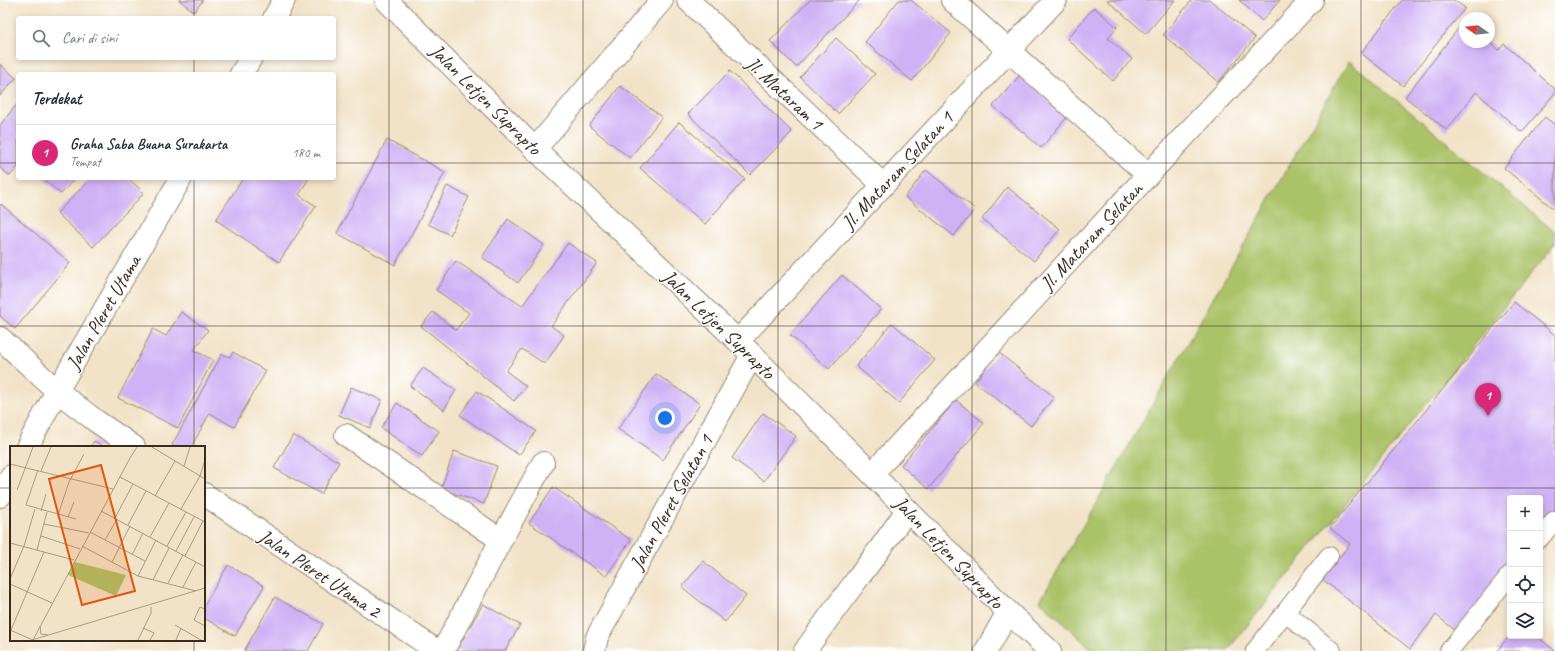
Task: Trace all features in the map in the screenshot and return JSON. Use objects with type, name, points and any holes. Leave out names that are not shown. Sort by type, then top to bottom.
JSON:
[{"type":"street","points":[[275,16],[284,0]]},
{"type":"street","name":"Jalan Letjen Suprapto","points":[[386,0],[535,149],[745,348],[1008,612],[1050,651]]},
{"type":"street","name":"Jl. Mataram 1","points":[[688,0],[883,186]]},
{"type":"street","points":[[952,0],[1148,175]]},
{"type":"street","name":"Jl. Mataram Selatan 1","points":[[745,348],[883,186],[1056,0]]},
{"type":"street","name":"Jl. Mataram Selatan","points":[[872,474],[1312,0]]},
{"type":"street","points":[[535,149],[653,3]]},
{"type":"street","points":[[242,72],[250,60]]},
{"type":"street","name":"Jalan Pleret Utama","points":[[28,446],[57,391],[180,180]]},
{"type":"street","points":[[0,338],[57,391],[96,421],[133,446]]},
{"type":"street","name":"Jalan Pleret Selatan 1","points":[[594,651],[597,637],[745,348]]},
{"type":"street","points":[[346,435],[501,540]]},
{"type":"street","points":[[443,651],[543,463]]},
{"type":"street","points":[[0,496],[10,478]]},
{"type":"street","name":"Jalan Pleret Utama 2","points":[[205,495],[437,651]]},
{"type":"street","points":[[805,651],[829,616],[887,541],[907,510]]},
{"type":"street","points":[[986,651],[1008,612]]},
{"type":"lane","points":[[1543,534],[1555,520]]},
{"type":"lane","points":[[1255,651],[1329,556]]},
{"type":"lane","points":[[1449,651],[1507,580]]},
{"type":"lane","points":[[1286,613],[1332,651]]},
{"type":"green space","points":[[1349,61],[1555,232],[1555,244],[1227,651],[1093,651],[1040,601]]},
{"type":"building","points":[[179,0],[203,0],[194,12]]},
{"type":"building","points":[[810,0],[860,0],[796,67],[770,41]]},
{"type":"building","points":[[899,0],[911,0],[951,33],[912,81],[865,42]]},
{"type":"building","points":[[1107,0],[1175,0],[1146,34]]},
{"type":"building","points":[[1192,0],[1210,0],[1255,38],[1218,82],[1163,35]]},
{"type":"building","points":[[1239,0],[1280,0],[1262,21]]},
{"type":"building","points":[[1402,0],[1454,0],[1465,8],[1462,12],[1459,12],[1459,16],[1403,86],[1361,53]]},
{"type":"building","points":[[1094,7],[1117,27],[1108,38],[1132,59],[1113,81],[1067,39]]},
{"type":"building","points":[[1459,27],[1459,48],[1495,48],[1495,46],[1499,50],[1504,44],[1555,89],[1555,93],[1522,132],[1476,92],[1447,130],[1405,97]]},
{"type":"building","points":[[836,38],[875,74],[838,114],[800,77]]},
{"type":"building","points":[[0,64],[16,78],[0,96]]},
{"type":"building","points":[[730,71],[792,132],[750,175],[688,114]]},
{"type":"building","points":[[1020,75],[1068,116],[1041,148],[993,106]]},
{"type":"building","points":[[620,86],[662,117],[630,158],[589,126]]},
{"type":"building","points":[[16,105],[16,169],[10,176],[0,168],[0,125]]},
{"type":"building","points":[[1545,117],[1555,125],[1555,210],[1504,168]]},
{"type":"building","points":[[679,122],[745,179],[705,224],[640,168]]},
{"type":"building","points":[[387,140],[445,172],[395,265],[337,233]]},
{"type":"building","points":[[926,170],[975,209],[954,236],[905,197]]},
{"type":"building","points":[[44,180],[73,180],[61,194]]},
{"type":"building","points":[[89,180],[130,180],[144,193],[93,247],[57,213]]},
{"type":"building","points":[[242,180],[308,180],[299,195],[316,206],[279,262],[216,220]]},
{"type":"building","points":[[447,186],[469,197],[450,235],[428,224]]},
{"type":"building","points":[[1007,187],[1060,229],[1034,261],[982,219]]},
{"type":"building","points":[[1,204],[70,263],[15,329],[0,316]]},
{"type":"building","points":[[508,219],[544,245],[518,283],[482,257]]},
{"type":"building","points":[[568,243],[597,263],[551,326],[564,335],[545,364],[522,349],[506,371],[526,386],[514,401],[421,326],[433,312],[456,330],[469,313],[436,290],[456,261],[522,306]]},
{"type":"building","points":[[842,275],[881,309],[829,369],[790,335]]},
{"type":"building","points":[[1514,302],[1555,335],[1555,511],[1543,525],[1543,495],[1507,495],[1507,570],[1457,632],[1436,615],[1410,649],[1322,579],[1350,544],[1330,528]]},
{"type":"building","points":[[181,312],[208,330],[194,350],[213,360],[178,428],[118,398],[153,329],[166,336]]},
{"type":"building","points":[[892,323],[935,360],[899,403],[856,366]]},
{"type":"building","points":[[233,352],[266,371],[234,427],[210,413],[192,446],[174,446],[172,445],[222,354],[230,357]]},
{"type":"building","points":[[998,352],[1054,397],[1031,426],[975,382]]},
{"type":"building","points":[[423,368],[456,390],[444,410],[410,386]]},
{"type":"building","points":[[656,374],[700,404],[663,460],[618,429]]},
{"type":"building","points":[[351,387],[382,400],[370,428],[339,415]]},
{"type":"building","points":[[477,391],[536,431],[519,455],[460,415]]},
{"type":"building","points":[[956,400],[984,423],[928,489],[901,465]]},
{"type":"building","points":[[397,403],[439,431],[422,456],[381,428]]},
{"type":"building","points":[[763,413],[796,436],[764,481],[732,458]]},
{"type":"building","points":[[293,435],[339,462],[321,494],[274,468]]},
{"type":"building","points":[[94,441],[102,446],[91,446]]},
{"type":"building","points":[[454,451],[497,466],[484,504],[441,489]]},
{"type":"building","points":[[553,487],[631,540],[606,576],[529,523]]},
{"type":"building","points":[[703,561],[746,596],[725,622],[682,587]]},
{"type":"building","points":[[228,565],[264,586],[235,636],[205,619],[205,604]]},
{"type":"building","points":[[275,597],[323,624],[308,651],[244,651]]},
{"type":"building","points":[[483,604],[520,625],[505,651],[456,651]]},
{"type":"building","points":[[1507,638],[1541,639],[1555,651],[1497,651]]},
{"type":"place","name":"Graha Saba Buana Surakarta","points":[[1488,416]]}]
